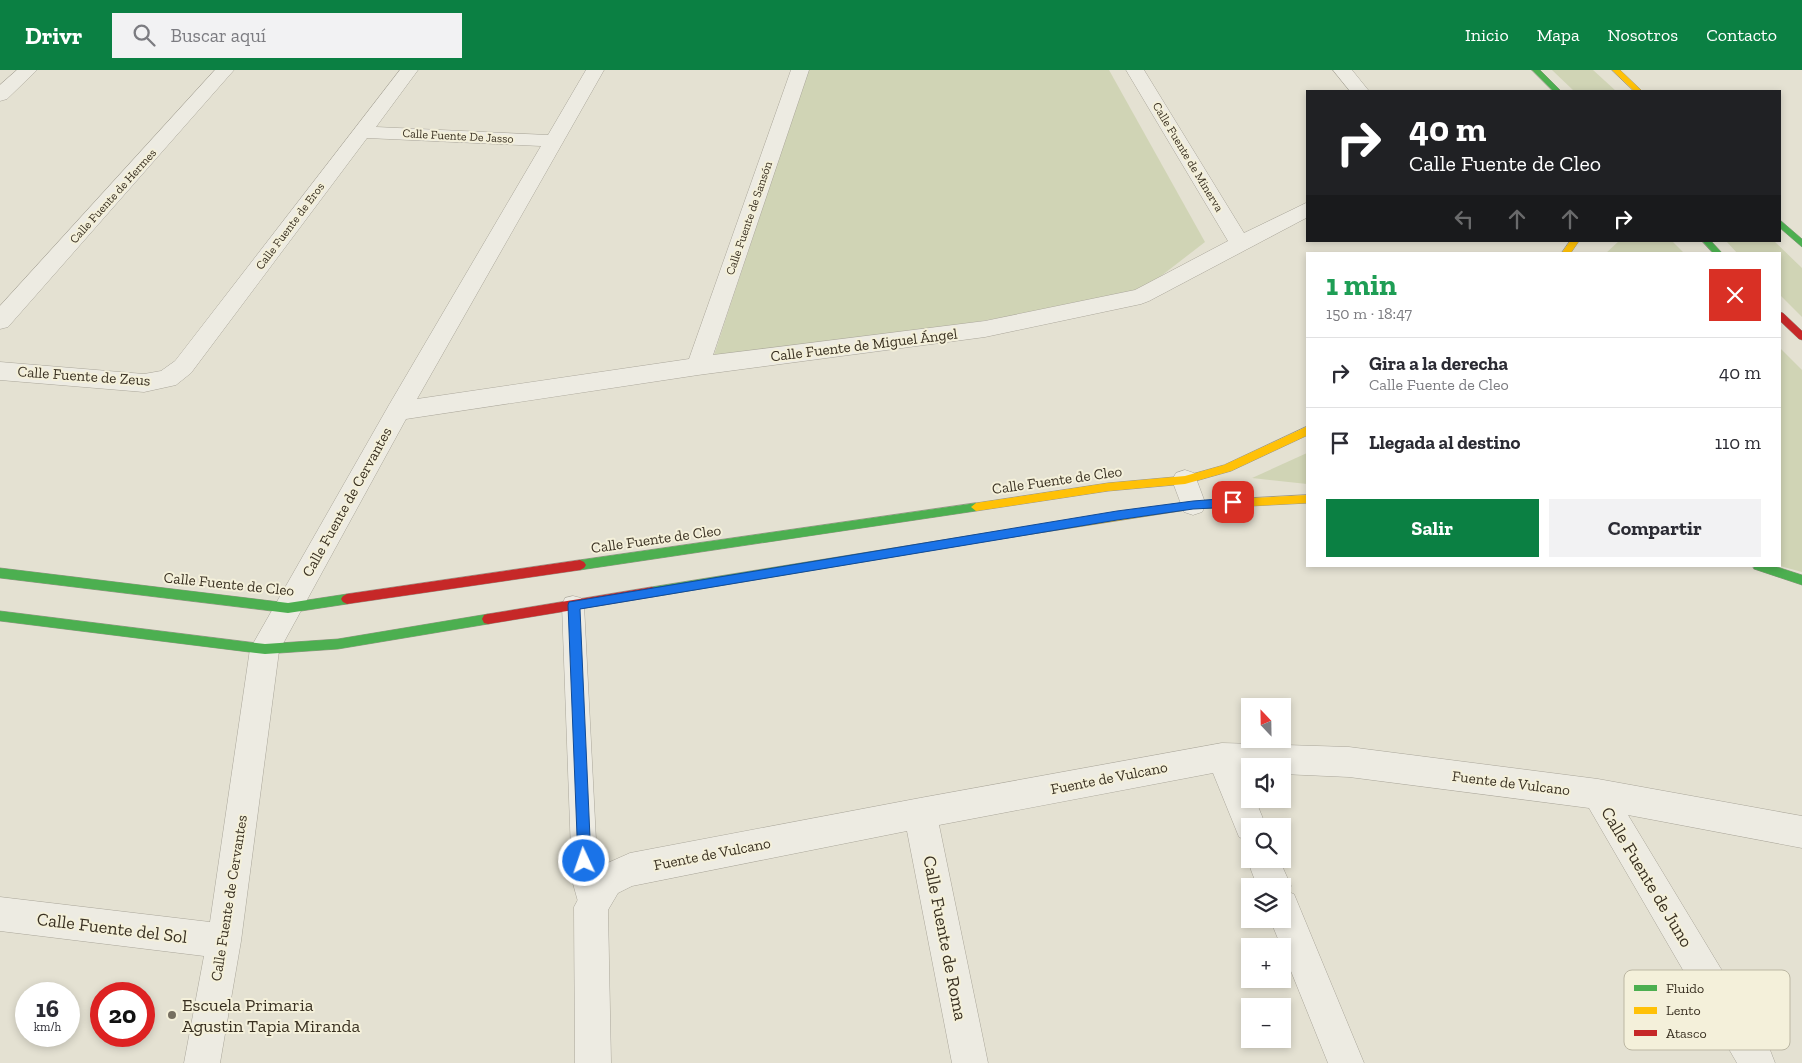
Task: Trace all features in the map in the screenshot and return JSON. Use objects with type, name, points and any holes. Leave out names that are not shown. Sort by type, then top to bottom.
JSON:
[{"type":"street","points":[[0,95],[28,70]]},
{"type":"street","name":"Calle Fuente de Hermes","points":[[0,321],[225,70]]},
{"type":"street","name":"Calle Fuente de Eros","points":[[168,379],[183,367],[409,70]]},
{"type":"street","name":"Calle Fuente de Cervantes","points":[[202,1063],[224,941],[265,649],[398,411],[596,70]]},
{"type":"street","name":"Calle Fuente de Sansón","points":[[698,366],[800,70]]},
{"type":"street","name":"Calle Fuente de Minerva","points":[[1135,70],[1240,244]]},
{"type":"street","points":[[1342,70],[1359,90]]},
{"type":"street","points":[[1536,70],[1556,90]]},
{"type":"street","points":[[1616,70],[1637,90]]},
{"type":"street","name":"Calle Fuente De Jasso","points":[[361,132],[554,141]]},
{"type":"street","name":"Calle Fuente de Miguel Ángel","points":[[398,411],[698,366],[985,329],[1141,296],[1306,209]]},
{"type":"street","points":[[1781,224],[1802,244]]},
{"type":"street","points":[[1567,252],[1574,242]]},
{"type":"street","points":[[1707,242],[1717,252]]},
{"type":"street","points":[[1781,316],[1802,337]]},
{"type":"street","name":"Calle Fuente de Zeus","points":[[0,371],[144,383],[168,379]]},
{"type":"street","name":"Calle Fuente de Cleo","points":[[0,573],[288,608],[1098,489],[1185,480],[1227,468],[1306,431]]},
{"type":"street","points":[[1185,480],[1193,505]]},
{"type":"street","points":[[0,616],[265,649],[338,644],[1193,505],[1306,499]]},
{"type":"street","points":[[1761,567],[1802,580]]},
{"type":"street","points":[[1222,757],[1247,818]]},
{"type":"street","name":"Fuente de Vulcano","points":[[591,907],[606,881],[630,870],[920,813],[1222,757],[1349,762],[1598,794],[1802,832]]},
{"type":"street","name":"Calle Fuente de Juno","points":[[1598,794],[1702,970]]},
{"type":"street","name":"Calle Fuente de Roma","points":[[920,813],[970,1063]]},
{"type":"street","points":[[591,907],[593,1063]]},
{"type":"street","name":"Calle Fuente del Sol","points":[[0,914],[224,941]]},
{"type":"street","points":[[1291,928],[1346,1063]]},
{"type":"street","name":"Calle Fuente de Juno","points":[[1749,1050],[1757,1063]]},
{"type":"lane","points":[[574,605],[585,880],[591,907]]},
{"type":"green space","points":[[808,70],[1109,70],[1205,242],[1139,293],[976,322],[713,358]]},
{"type":"green space","points":[[1552,70],[1593,70],[1615,90],[1573,90]]},
{"type":"green space","points":[[1618,242],[1673,242],[1683,252],[1607,252]]},
{"type":"green space","points":[[1727,242],[1775,242],[1802,268],[1802,317],[1781,296],[1781,252],[1736,252]]},
{"type":"green space","points":[[1781,349],[1802,370],[1802,572],[1781,566]]},
{"type":"green space","points":[[1306,453],[1306,484],[1252,478]]},
{"type":"traffic: fast","points":[[1536,70],[1556,90]]},
{"type":"traffic: fast","points":[[1781,224],[1802,244]]},
{"type":"traffic: fast","points":[[1707,242],[1717,252]]},
{"type":"traffic: fast","points":[[580,565],[976,507]]},
{"type":"traffic: fast","points":[[652,592],[1000,535]]},
{"type":"traffic: fast","points":[[1761,567],[1802,580]]},
{"type":"traffic: fast","points":[[0,573],[288,608],[347,599]]},
{"type":"traffic: fast","points":[[0,616],[265,649],[338,644],[488,619]]},
{"type":"traffic: slow","points":[[1616,70],[1637,90]]},
{"type":"traffic: slow","points":[[1567,252],[1574,242]]},
{"type":"traffic: slow","points":[[976,507],[1108,487],[1185,480],[1227,468],[1306,431]]},
{"type":"traffic: slow","points":[[1000,535],[1193,505],[1306,499]]},
{"type":"traffic: jam","points":[[1781,316],[1802,337]]},
{"type":"traffic: jam","points":[[347,599],[580,565]]},
{"type":"traffic: jam","points":[[488,619],[652,592]]},
{"type":"place","name":"Escuela Primaria Agustin Tapia Miranda","points":[[172,1015]]},
{"type":"route","points":[[584,861],[574,605],[1117,516],[1193,505],[1233,502]]}]
